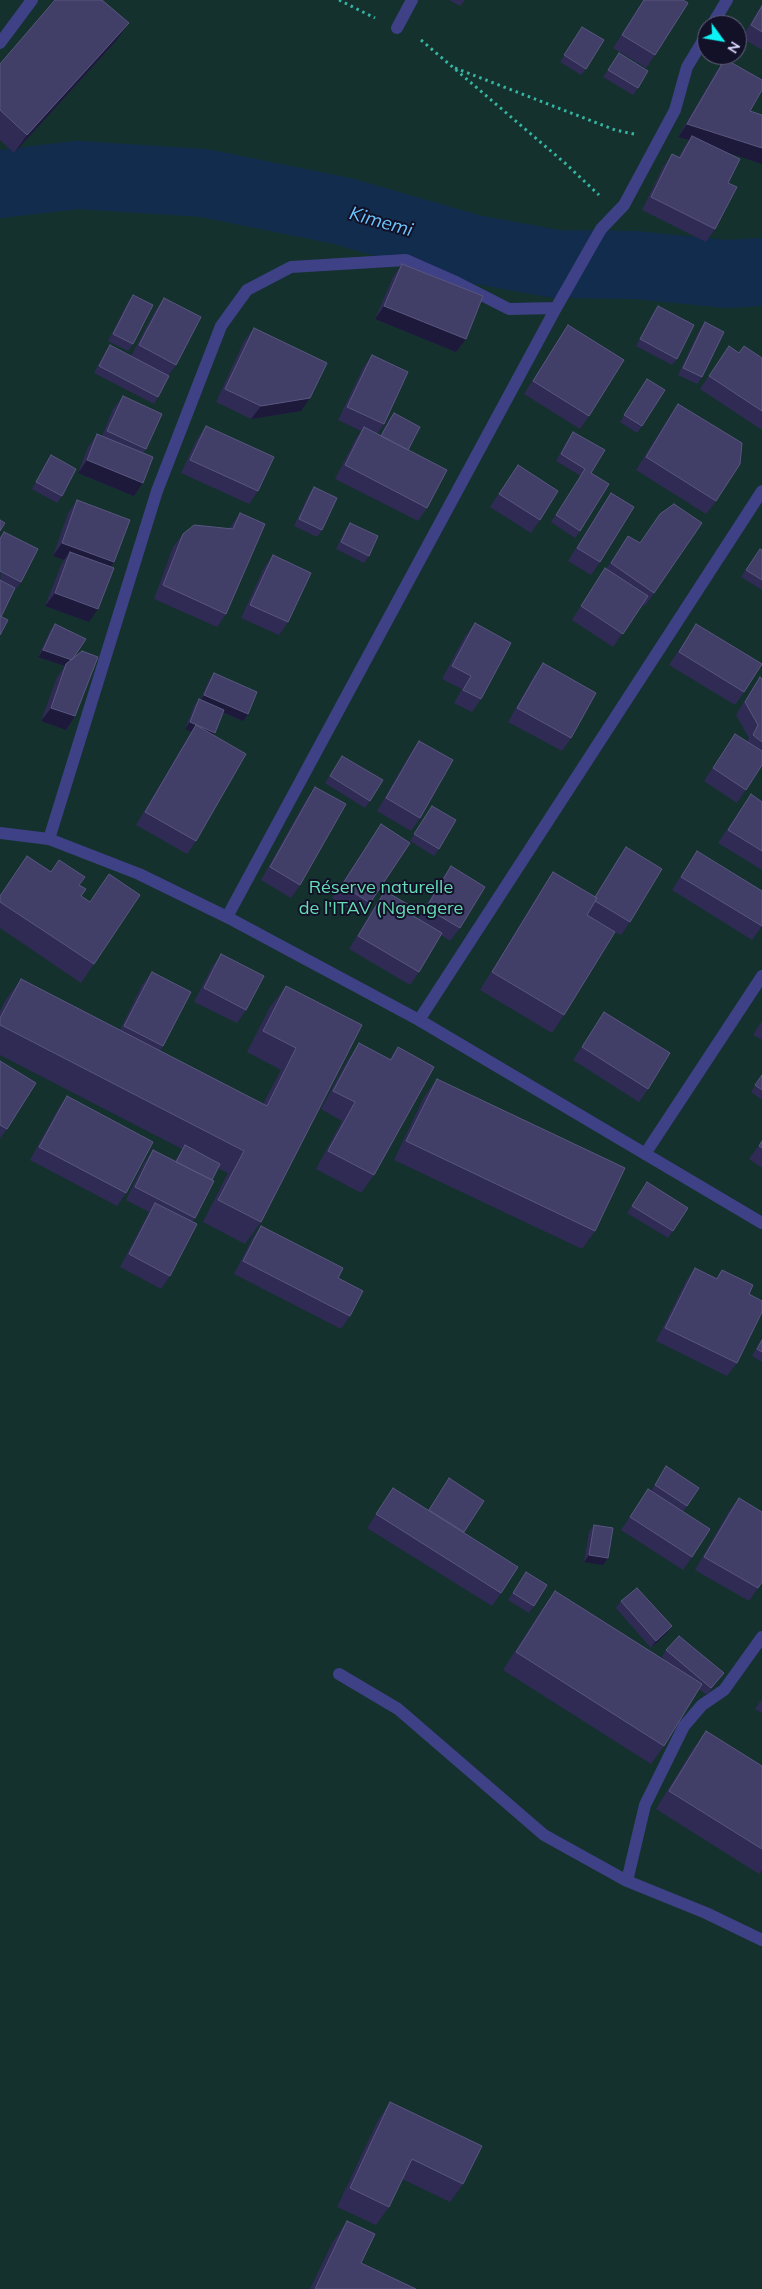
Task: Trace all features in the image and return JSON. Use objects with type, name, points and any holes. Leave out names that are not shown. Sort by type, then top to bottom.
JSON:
[{"type":"street","points":[[0,43],[32,0]]},
{"type":"street","points":[[397,28],[412,0]]},
{"type":"street","points":[[718,15],[727,0]]},
{"type":"street","points":[[228,917],[556,308],[601,229],[624,205],[675,110],[687,68],[697,51]]},
{"type":"street","points":[[49,839],[157,491],[221,326],[247,290],[291,268],[406,260],[509,308],[556,308]]},
{"type":"street","points":[[419,1020],[762,491]]},
{"type":"street","points":[[0,833],[49,839],[139,874],[228,917],[419,1020],[762,1223]]},
{"type":"street","points":[[645,1154],[762,976]]},
{"type":"street","points":[[627,1882],[645,1805],[684,1726],[702,1705],[724,1690],[762,1637]]},
{"type":"street","points":[[339,1674],[398,1710],[544,1835],[627,1882],[706,1913],[762,1940]]},
{"type":"path","points":[[339,0],[421,41],[566,164],[617,211]]},
{"type":"path","points":[[452,67],[615,130],[659,140]]},
{"type":"green space","name":"Réserve naturelle de l'ITAV (Ngengere","points":[[0,0],[762,0],[762,2289],[0,2289]]},
{"type":"building","points":[[55,0],[102,0],[129,23],[27,135],[0,110],[0,64]]},
{"type":"building","points":[[644,0],[683,0],[688,3],[655,55],[622,35]]},
{"type":"building","points":[[762,6],[762,32],[751,25]]},
{"type":"building","points":[[582,27],[604,40],[586,69],[564,55]]},
{"type":"building","points":[[619,53],[648,71],[638,88],[608,70]]},
{"type":"building","points":[[721,65],[736,65],[762,80],[762,90],[750,111],[762,115],[762,148],[687,124]]},
{"type":"building","points":[[692,136],[740,159],[728,183],[737,187],[715,229],[651,197],[672,154],[680,158]]},
{"type":"building","points":[[402,264],[483,296],[466,339],[384,306]]},
{"type":"building","points":[[133,295],[153,305],[133,344],[113,334]]},
{"type":"building","points":[[164,298],[201,317],[176,365],[139,345]]},
{"type":"building","points":[[658,306],[694,325],[677,359],[640,339]]},
{"type":"building","points":[[705,322],[724,332],[702,377],[683,368]]},
{"type":"building","points":[[568,325],[624,360],[589,416],[533,381]]},
{"type":"building","points":[[254,328],[327,363],[310,398],[261,406],[225,389]]},
{"type":"building","points":[[110,345],[169,376],[158,397],[99,366]]},
{"type":"building","points":[[729,346],[739,353],[744,346],[762,358],[762,411],[709,376]]},
{"type":"building","points":[[372,355],[408,372],[384,424],[347,407]]},
{"type":"building","points":[[647,379],[665,390],[642,426],[624,415]]},
{"type":"building","points":[[123,396],[162,414],[146,449],[107,431]]},
{"type":"building","points":[[678,404],[742,443],[740,464],[716,501],[646,457]]},
{"type":"building","points":[[394,413],[420,427],[408,450],[381,436]]},
{"type":"building","points":[[206,426],[274,457],[258,491],[190,460]]},
{"type":"building","points":[[364,427],[447,470],[427,508],[345,465]]},
{"type":"building","points":[[573,432],[605,450],[591,473],[609,484],[580,531],[556,515],[585,469],[561,454]]},
{"type":"building","points":[[97,434],[153,457],[143,483],[87,460]]},
{"type":"building","points":[[51,455],[76,469],[62,496],[36,482]]},
{"type":"building","points":[[518,465],[558,491],[540,520],[499,494]]},
{"type":"building","points":[[314,487],[337,498],[322,530],[299,519]]},
{"type":"building","points":[[611,493],[634,507],[600,562],[577,548]]},
{"type":"building","points":[[77,500],[130,520],[114,562],[62,543]]},
{"type":"building","points":[[674,504],[702,523],[654,593],[611,563],[628,536],[640,543],[660,514]]},
{"type":"building","points":[[240,513],[265,524],[226,614],[163,585],[183,534],[194,525],[233,529]]},
{"type":"building","points":[[0,520],[5,523],[0,531]]},
{"type":"building","points":[[350,523],[378,536],[369,556],[341,542]]},
{"type":"building","points":[[4,532],[38,549],[21,582],[0,571],[0,539]]},
{"type":"building","points":[[760,549],[762,550],[762,580],[746,570]]},
{"type":"building","points":[[70,552],[114,568],[98,609],[55,593]]},
{"type":"building","points":[[273,555],[311,573],[288,622],[250,605]]},
{"type":"building","points":[[605,568],[648,596],[623,634],[581,606]]},
{"type":"building","points":[[0,580],[15,588],[1,617],[0,616]]},
{"type":"building","points":[[0,616],[8,620],[0,635]]},
{"type":"building","points":[[475,623],[511,643],[481,699],[463,690],[471,676],[452,666]]},
{"type":"building","points":[[55,624],[86,639],[72,660],[43,650]]},
{"type":"building","points":[[696,624],[762,664],[744,692],[679,652]]},
{"type":"building","points":[[82,651],[98,657],[75,716],[51,708],[66,664]]},
{"type":"building","points":[[543,663],[596,693],[571,738],[517,708]]},
{"type":"building","points":[[214,673],[257,692],[248,714],[204,695]]},
{"type":"building","points":[[760,677],[762,679],[762,742],[753,735],[758,725],[745,702]]},
{"type":"building","points":[[199,699],[224,710],[215,733],[190,722]]},
{"type":"building","points":[[196,725],[246,754],[196,841],[145,812]]},
{"type":"building","points":[[735,734],[762,751],[762,765],[746,790],[713,768]]},
{"type":"building","points":[[419,741],[453,760],[420,818],[386,798]]},
{"type":"building","points":[[342,756],[383,780],[370,801],[330,776]]},
{"type":"building","points":[[315,787],[346,804],[300,885],[270,867]]},
{"type":"building","points":[[751,794],[762,802],[762,851],[728,830]]},
{"type":"building","points":[[432,806],[456,820],[439,849],[414,834]]},
{"type":"building","points":[[381,824],[410,843],[370,903],[342,885]]},
{"type":"building","points":[[626,847],[662,869],[630,922],[595,901],[597,898],[595,897]]},
{"type":"building","points":[[697,851],[762,891],[762,926],[681,877]]},
{"type":"building","points":[[27,856],[51,872],[59,860],[85,877],[79,885],[86,889],[81,896],[90,902],[109,874],[140,895],[94,964],[0,902],[0,896]]},
{"type":"building","points":[[451,866],[485,887],[460,928],[426,908]]},
{"type":"building","points":[[553,872],[597,898],[587,915],[615,932],[564,1015],[492,972]]},
{"type":"building","points":[[385,891],[409,905],[405,911],[442,933],[419,972],[358,936]]},
{"type":"building","points":[[221,954],[264,976],[246,1010],[204,988]]},
{"type":"building","points":[[152,972],[191,992],[163,1046],[124,1026]]},
{"type":"building","points":[[21,979],[267,1106],[296,1048],[263,1031],[286,986],[362,1025],[261,1222],[218,1200],[244,1151],[0,1025],[0,1018]]},
{"type":"building","points":[[604,1012],[670,1053],[648,1089],[582,1047]]},
{"type":"building","points":[[359,1043],[391,1060],[398,1047],[434,1067],[374,1175],[328,1151],[355,1102],[333,1091]]},
{"type":"building","points":[[0,1061],[36,1083],[7,1129],[0,1125]]},
{"type":"building","points":[[762,1075],[762,1090],[755,1085]]},
{"type":"building","points":[[437,1079],[625,1168],[595,1231],[406,1141]]},
{"type":"building","points":[[67,1096],[153,1142],[126,1193],[39,1147]]},
{"type":"building","points":[[185,1145],[220,1164],[212,1180],[176,1162]]},
{"type":"building","points":[[153,1150],[214,1181],[195,1218],[135,1187]]},
{"type":"building","points":[[647,1182],[688,1208],[673,1231],[632,1206]]},
{"type":"building","points":[[155,1203],[197,1224],[170,1276],[129,1254]]},
{"type":"building","points":[[261,1226],[343,1268],[338,1278],[363,1291],[350,1316],[243,1261]]},
{"type":"building","points":[[695,1268],[717,1279],[722,1270],[753,1285],[749,1294],[762,1301],[762,1312],[737,1363],[665,1328]]},
{"type":"building","points":[[762,1340],[762,1352],[757,1349]]},
{"type":"building","points":[[666,1466],[699,1488],[687,1506],[655,1485]]},
{"type":"building","points":[[449,1478],[484,1501],[464,1532],[429,1510]]},
{"type":"building","points":[[393,1488],[518,1567],[501,1593],[376,1514]]},
{"type":"building","points":[[648,1489],[710,1529],[692,1557],[630,1517]]},
{"type":"building","points":[[739,1498],[762,1512],[762,1582],[758,1588],[704,1557]]},
{"type":"building","points":[[594,1525],[613,1528],[608,1558],[589,1555]]},
{"type":"building","points":[[526,1572],[547,1585],[534,1606],[513,1593]]},
{"type":"building","points":[[637,1588],[672,1626],[656,1641],[621,1601]]},
{"type":"building","points":[[555,1591],[702,1684],[664,1746],[516,1652]]},
{"type":"building","points":[[679,1636],[724,1673],[711,1688],[666,1650]]},
{"type":"building","points":[[706,1731],[762,1766],[762,1849],[669,1791]]},
{"type":"building","points":[[390,2102],[482,2146],[463,2184],[412,2159],[389,2207],[350,2188]]},
{"type":"building","points":[[347,2221],[375,2234],[361,2263],[416,2289],[315,2289]]},
{"type":"waterway","name":"Kimemi","points":[[0,184],[77,175],[204,183],[342,211],[474,249],[556,264],[635,265],[726,274],[762,272]]}]
